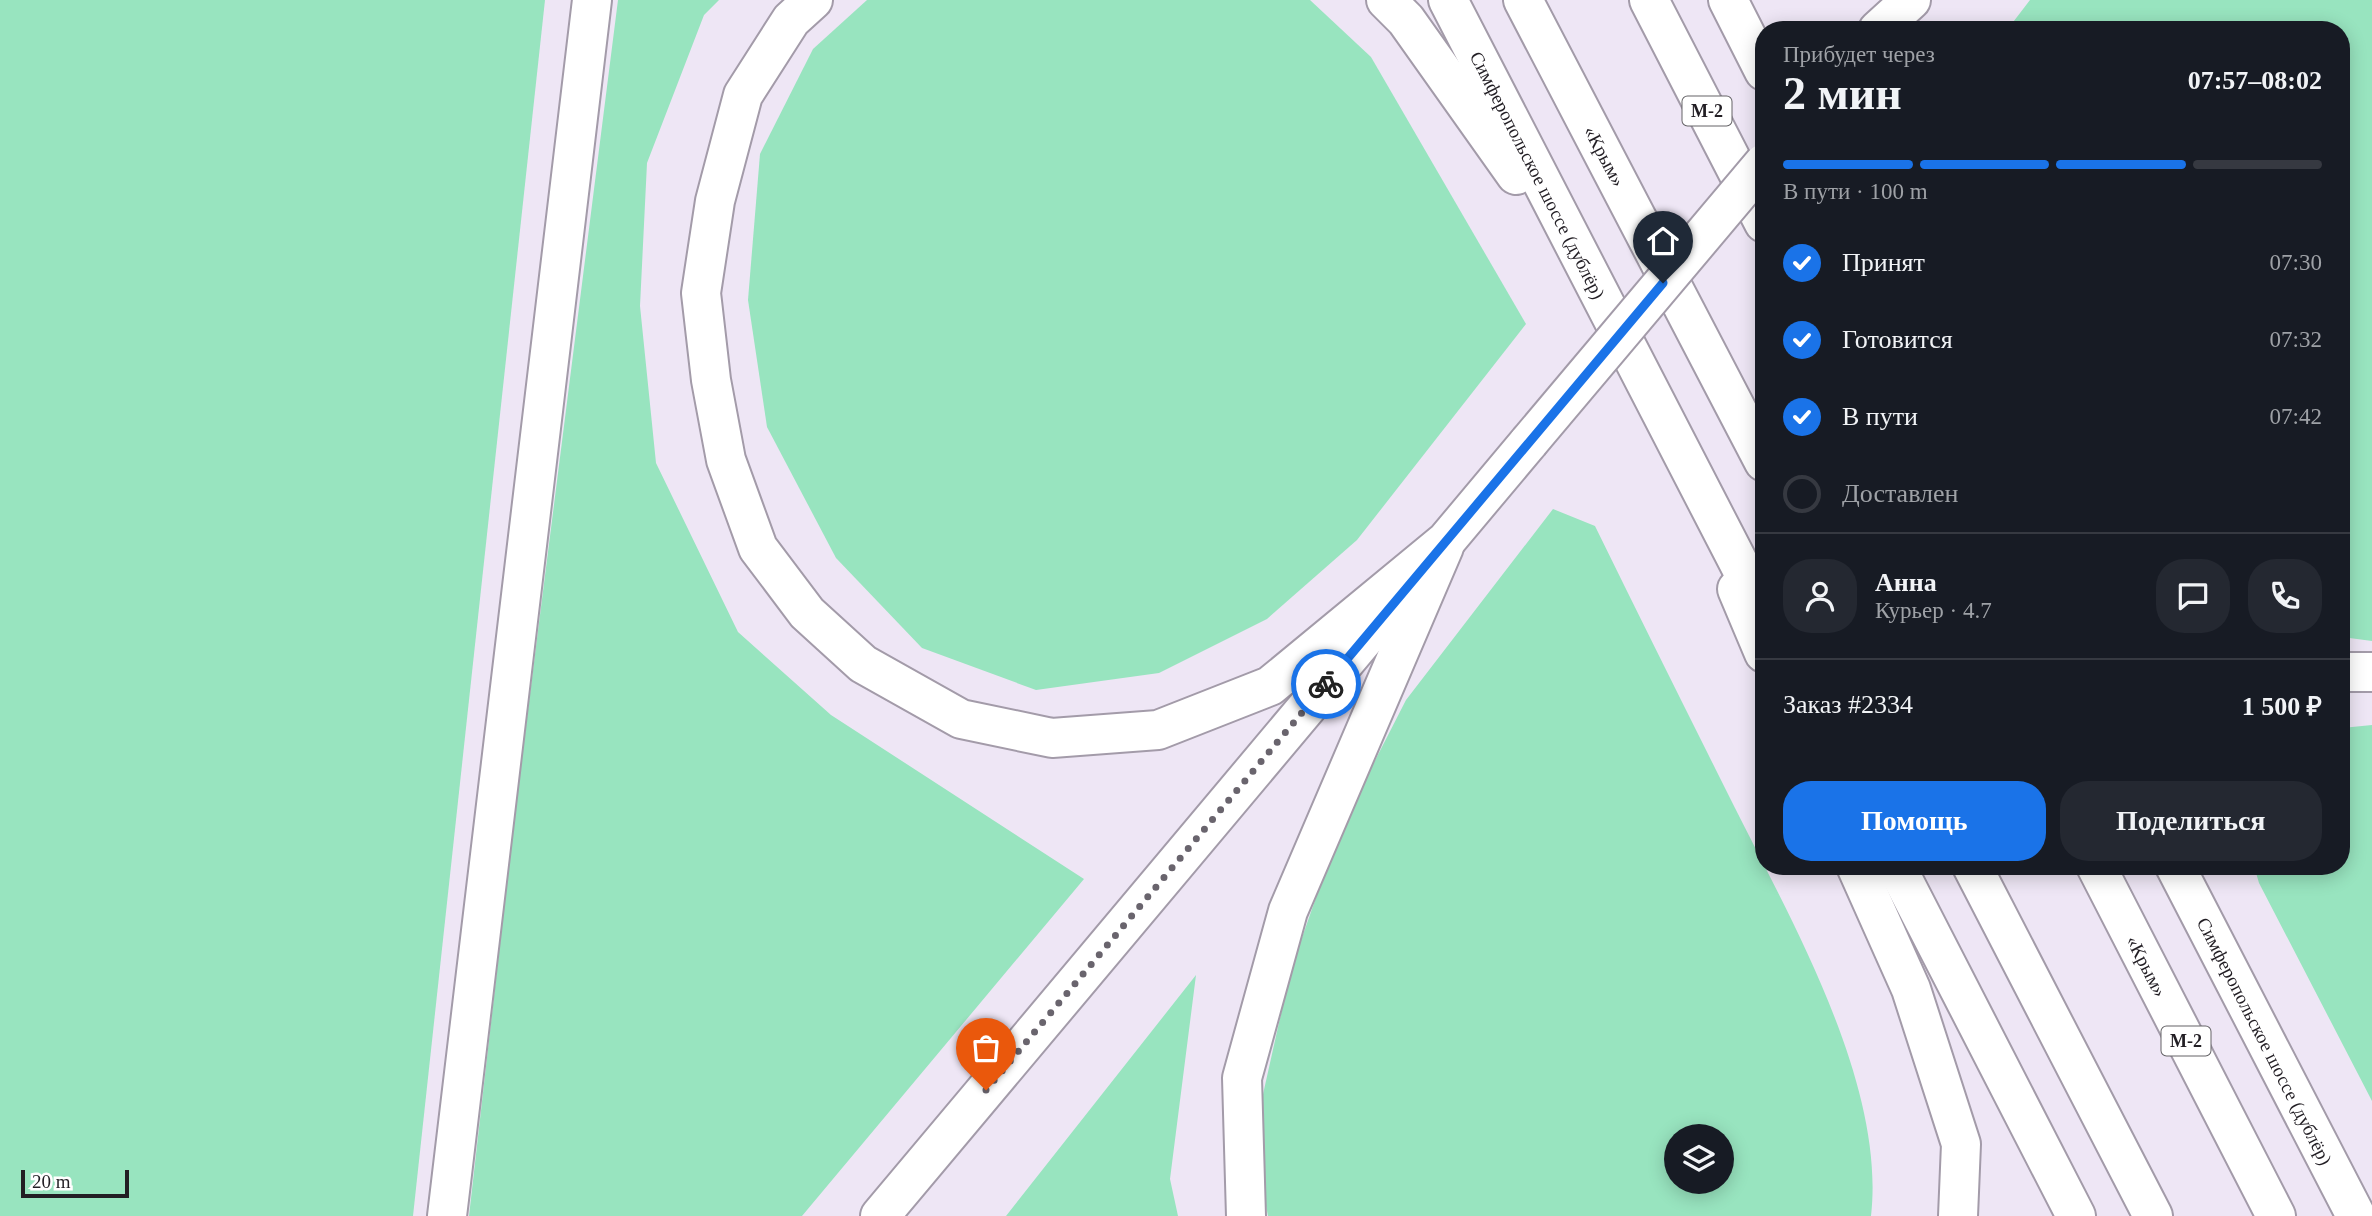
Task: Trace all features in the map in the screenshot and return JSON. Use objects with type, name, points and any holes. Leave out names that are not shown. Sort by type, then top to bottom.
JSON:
[{"type":"main road","points":[[447,1216],[593,0]]},
{"type":"main road","points":[[813,0],[790,20],[743,95],[715,201],[701,293],[711,380],[726,460],[758,548],[807,613],[863,664],[961,719],[1052,738],[1158,730],[1270,685],[1446,541]]},
{"type":"main road","points":[[1385,0],[1406,20],[1601,296]]},
{"type":"main road","name":"Симферопольское шоссе (дублёр)","points":[[1447,0],[1755,594]]},
{"type":"main road","name":"«Крым»","points":[[1524,0],[1755,445]]},
{"type":"main road","name":"М-2","points":[[1649,0],[1755,206]]},
{"type":"main road","points":[[1728,0],[1755,53]]},
{"type":"main road","points":[[1884,21],[1902,0]]},
{"type":"main road","points":[[1887,21],[1911,0]]},
{"type":"main road","points":[[880,1216],[1755,174]]},
{"type":"main road","points":[[1673,435],[1755,631]]},
{"type":"main road","points":[[1246,1216],[1242,1078],[1288,911],[1446,541]]},
{"type":"main road","points":[[2350,672],[2372,672]]},
{"type":"main road","points":[[1860,875],[1911,989],[1961,1144],[1958,1216]]},
{"type":"main road","points":[[1901,875],[2076,1216]]},
{"type":"main road","points":[[1977,875],[2152,1216]]},
{"type":"main road","name":"«Крым»","points":[[2101,875],[2276,1216]]},
{"type":"main road","name":"Симферопольское шоссе (дублёр)","points":[[2180,875],[2356,1216]]},
{"type":"green space","points":[[0,0],[545,0],[413,1216],[0,1216]]},
{"type":"green space","points":[[618,0],[719,0],[704,15],[647,163],[640,306],[656,463],[738,632],[831,715],[1084,879],[802,1216],[469,1216],[514,820]]},
{"type":"green space","points":[[867,0],[1310,0],[1371,57],[1526,324],[1357,540],[1267,619],[1159,673],[1036,690],[922,648],[836,558],[767,427],[748,300],[760,154],[813,49]]},
{"type":"green space","points":[[2030,0],[2372,0],[2372,641],[2350,638],[2350,21],[2014,21]]},
{"type":"green space","points":[[1553,509],[1595,526],[1755,847],[1755,875],[1769,875],[1830,1006],[1850,1059],[1864,1113],[1872,1166],[1871,1216],[1268,1216],[1253,1139],[1291,969],[1340,829],[1406,700]]},
{"type":"green space","points":[[2372,725],[2372,1101],[2257,875],[2350,875],[2350,727]]},
{"type":"green space","points":[[1196,975],[1170,1179],[1178,1216],[1006,1216]]},
{"type":"way so far","points":[[986,1090],[1326,684]]},
{"type":"route","points":[[1326,684],[1663,283]]}]
